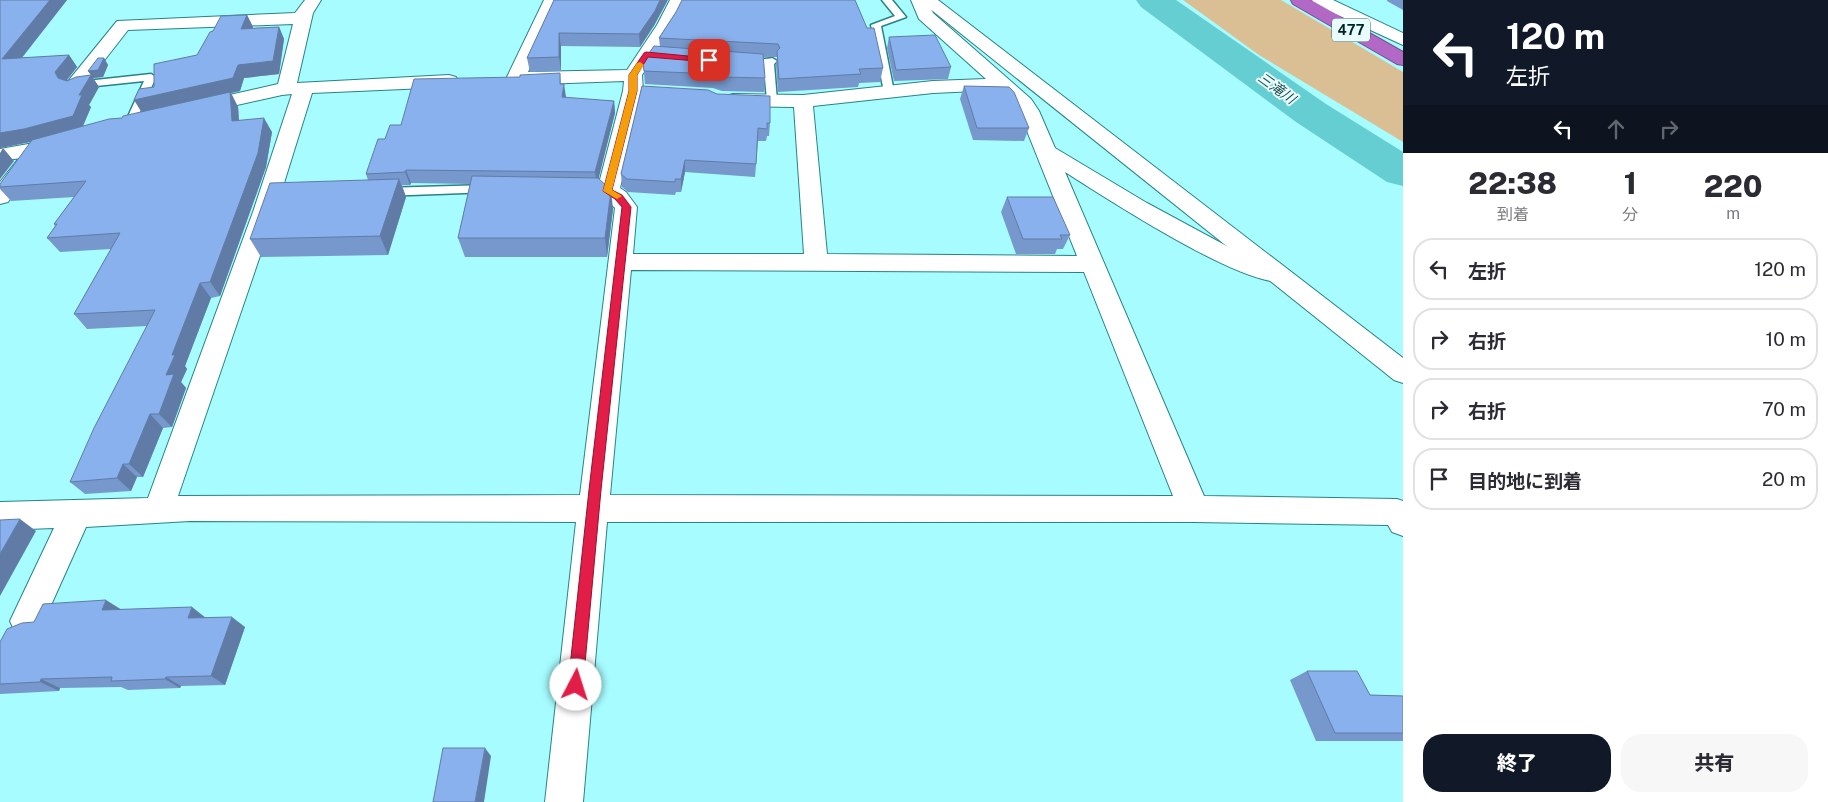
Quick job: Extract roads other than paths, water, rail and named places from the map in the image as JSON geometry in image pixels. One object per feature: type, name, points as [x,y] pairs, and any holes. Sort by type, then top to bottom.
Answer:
[{"type":"highway","name":"477","points":[[1299,0],[1403,60]]},
{"type":"street","points":[[158,511],[264,212],[276,193],[295,88],[303,18],[313,0]]},
{"type":"street","points":[[515,79],[552,0]]},
{"type":"street","points":[[564,802],[593,509],[626,207],[618,197],[601,191],[639,86],[678,0]]},
{"type":"street","points":[[919,0],[925,15],[1024,103],[1029,112],[1194,509]]},
{"type":"street","points":[[927,0],[1403,373]]},
{"type":"street","points":[[1320,0],[1403,40]]},
{"type":"street","points":[[75,85],[123,25],[303,18]]},
{"type":"street","points":[[496,80],[515,79],[639,86]]},
{"type":"street","points":[[176,112],[295,88],[467,81]]},
{"type":"street","points":[[717,99],[803,101],[933,87],[1002,84]]},
{"type":"street","points":[[803,101],[816,262]]},
{"type":"street","points":[[0,155],[36,149],[80,137]]},
{"type":"street","points":[[0,197],[36,149]]},
{"type":"street","points":[[1046,152],[1139,208],[1239,263],[1278,275]]},
{"type":"street","points":[[620,262],[1091,264]]},
{"type":"street","points":[[0,516],[158,511],[190,508],[1194,509],[1397,512],[1403,522]]},
{"type":"street","points":[[28,621],[76,514]]},
{"type":"lane","points":[[887,0],[902,17],[876,25],[890,92]]},
{"type":"lane","points":[[732,61],[771,61],[772,101]]},
{"type":"lane","points":[[75,85],[151,77],[131,123]]},
{"type":"lane","points":[[374,192],[504,190]]},
{"type":"waterway","name":"三滝川","points":[[1153,0],[1311,113],[1403,172]]}]
